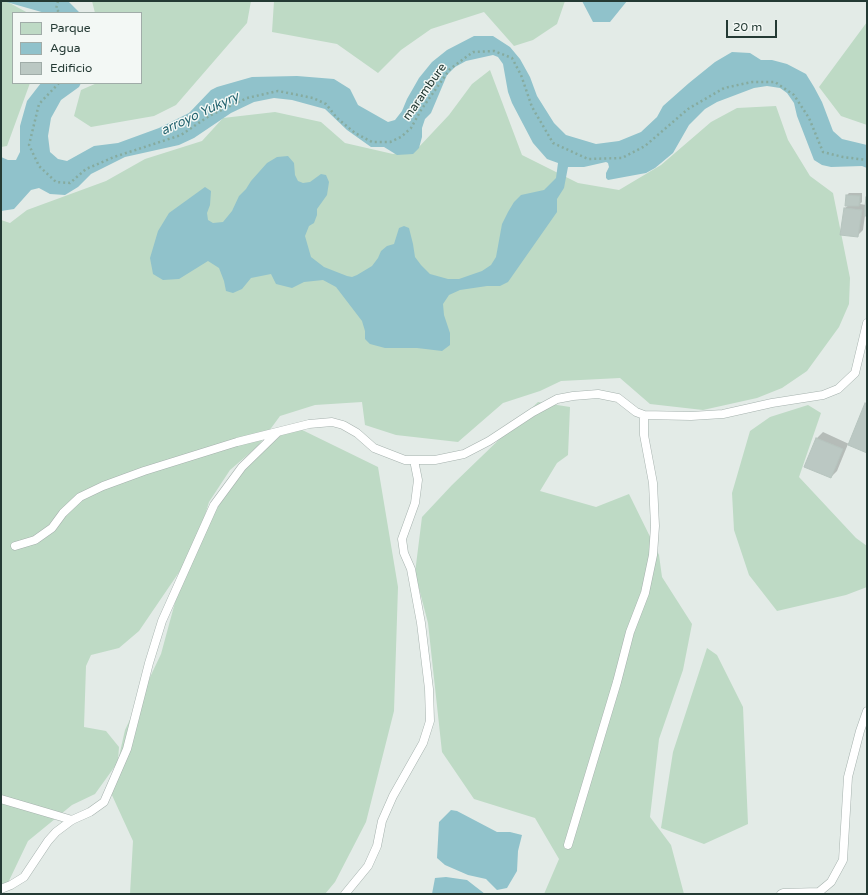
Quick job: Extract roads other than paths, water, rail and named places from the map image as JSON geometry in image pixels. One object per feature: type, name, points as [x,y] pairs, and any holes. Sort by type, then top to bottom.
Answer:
[{"type":"lane","points":[[15,546],[35,540],[41,536],[52,528],[63,513],[80,497],[103,486],[144,471],[237,442],[309,424],[332,422],[343,425],[357,433],[374,448],[405,460],[435,460],[464,454],[489,441],[557,399],[598,394],[618,398],[636,412],[644,415],[691,416],[724,414],[772,403],[823,395],[838,389],[854,373],[867,328]]},
{"type":"lane","points":[[568,845],[609,709],[630,632],[645,593],[653,554],[655,526],[653,483],[644,435],[644,415]]},
{"type":"lane","points":[[1,889],[24,877],[48,841],[56,832],[72,820],[90,812],[104,802],[127,749],[149,663],[162,621],[214,505],[242,467],[278,432]]},
{"type":"lane","points":[[345,894],[368,866],[377,846],[382,821],[393,796],[423,743],[430,721],[421,623],[402,539],[415,503],[418,480],[414,460]]},
{"type":"lane","points":[[781,894],[819,892],[830,882],[842,860],[848,777],[867,711]]},
{"type":"lane","points":[[1,799],[72,820]]},
{"type":"water","points":[[3,1],[68,1],[79,12],[42,12]]},
{"type":"water","points":[[582,1],[627,1],[610,22],[593,22]]},
{"type":"water","name":"arroyo Yukyry","points":[[474,36],[493,36],[510,47],[520,59],[530,77],[537,96],[554,123],[566,135],[596,144],[619,141],[641,132],[657,117],[663,106],[715,62],[732,52],[750,53],[761,60],[772,60],[787,64],[806,74],[822,102],[833,131],[842,139],[867,145],[867,168],[862,166],[831,167],[822,165],[814,160],[797,116],[794,103],[787,93],[780,88],[767,86],[754,88],[717,102],[705,109],[689,125],[673,153],[655,168],[646,173],[608,180],[606,178],[606,173],[609,167],[608,163],[606,162],[584,167],[568,167],[564,188],[557,199],[557,212],[508,282],[500,286],[487,286],[460,290],[449,295],[443,304],[444,315],[450,333],[450,345],[442,351],[417,348],[385,348],[370,344],[365,339],[365,331],[362,321],[336,287],[323,280],[304,282],[292,288],[276,284],[271,274],[251,278],[242,289],[233,293],[226,291],[219,268],[208,261],[179,279],[163,280],[153,274],[150,258],[158,231],[169,213],[205,187],[211,191],[210,205],[207,213],[208,220],[213,223],[223,222],[232,211],[239,196],[267,163],[277,157],[288,156],[294,163],[295,175],[298,181],[303,183],[310,182],[321,174],[326,175],[329,182],[327,195],[317,209],[317,215],[314,223],[309,226],[305,236],[311,257],[324,267],[347,276],[352,277],[357,275],[372,266],[381,251],[387,246],[394,244],[399,228],[404,226],[409,228],[415,257],[430,274],[448,279],[459,279],[482,271],[491,265],[496,257],[502,224],[514,202],[521,195],[544,190],[556,178],[558,163],[547,159],[533,143],[512,103],[508,92],[503,64],[498,57],[493,55],[466,61],[455,67],[447,75],[431,113],[425,119],[419,148],[413,154],[397,155],[384,147],[371,147],[347,130],[325,109],[292,100],[274,98],[254,102],[231,113],[194,138],[179,145],[125,157],[91,174],[78,187],[65,195],[50,194],[39,188],[31,190],[14,209],[1,211],[1,157],[8,160],[16,160],[20,152],[20,126],[27,101],[40,84],[80,84],[79,87],[61,100],[51,118],[48,136],[50,152],[58,159],[67,161],[94,146],[118,143],[159,128],[189,113],[211,90],[252,77],[297,76],[334,79],[350,89],[358,105],[388,122],[395,120],[402,111],[419,78],[432,62],[447,50]]},
{"type":"water","points":[[451,810],[457,811],[497,832],[510,832],[522,835],[518,851],[517,871],[507,888],[497,890],[486,879],[468,875],[445,865],[437,858],[439,822]]},
{"type":"water","points":[[446,877],[467,880],[485,894],[432,894],[435,878]]}]
